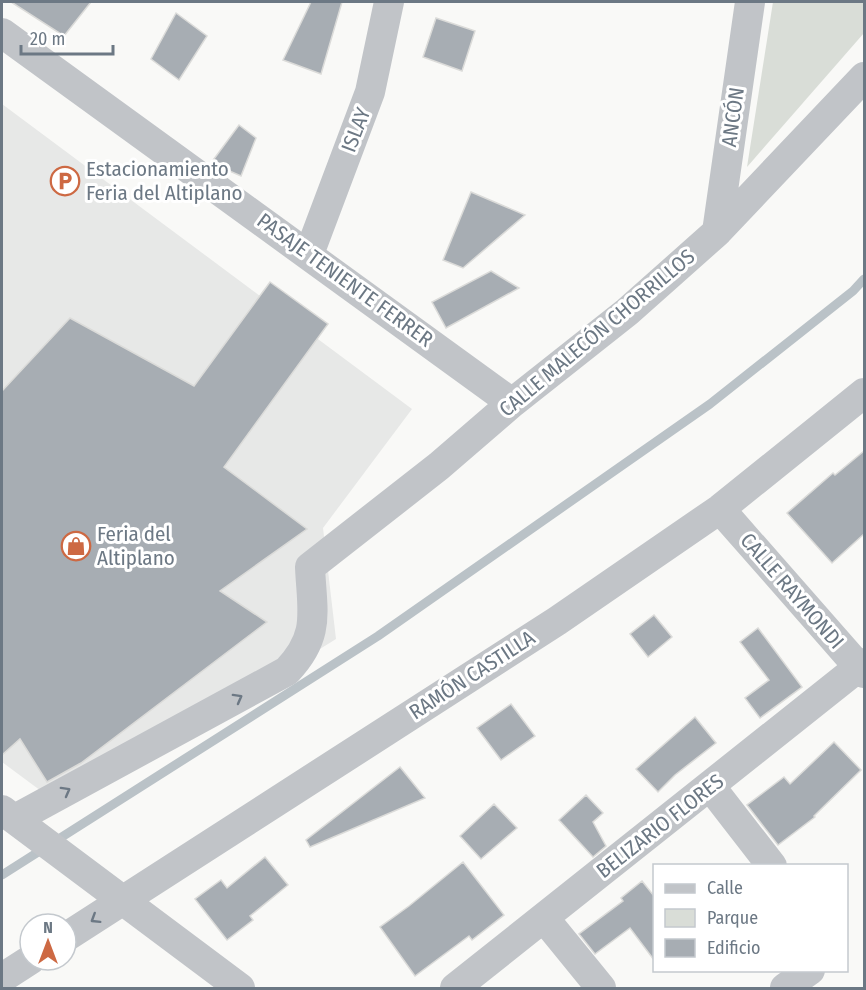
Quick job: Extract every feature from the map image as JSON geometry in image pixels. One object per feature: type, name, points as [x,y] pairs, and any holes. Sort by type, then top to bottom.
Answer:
[{"type":"street","name":"ISLAY","points":[[309,254],[370,92],[389,2]]},
{"type":"street","name":"ANCÓN","points":[[717,232],[750,2]]},
{"type":"street","name":"PASAJE TENIENTE FERRER","points":[[2,33],[512,403]]},
{"type":"street","name":"CALLE MALECÓN CHORRILLOS","points":[[17,821],[288,671],[301,657],[309,639],[313,621],[309,567],[439,466],[512,403],[627,312],[717,232],[864,77]]},
{"type":"street","name":"RAMÓN CASTILLA","points":[[78,929],[557,621],[720,509],[864,393]]},
{"type":"street","name":"CALLE RAYMONDI","points":[[720,509],[863,668]]},
{"type":"street","name":"BELIZARIO FLORES","points":[[455,988],[863,668]]},
{"type":"street","points":[[710,786],[770,864]]},
{"type":"street","points":[[17,821],[240,988]]},
{"type":"street","points":[[544,918],[601,988]]},
{"type":"street","points":[[2,978],[18,968]]},
{"type":"street","points":[[785,988],[807,972]]},
{"type":"shaded area","points":[[2,104],[412,409],[323,528],[336,639],[64,808],[2,762]]},
{"type":"green space","points":[[773,2],[864,2],[864,33],[747,167]]},
{"type":"building","points":[[11,2],[91,2],[64,36]]},
{"type":"building","points":[[311,2],[342,2],[321,74],[283,60]]},
{"type":"building","points":[[176,13],[207,36],[179,80],[151,59]]},
{"type":"building","points":[[436,18],[475,31],[462,71],[423,57]]},
{"type":"building","points":[[239,125],[256,138],[241,176],[211,163]]},
{"type":"building","points":[[471,192],[525,215],[463,268],[443,260]]},
{"type":"building","points":[[491,271],[519,288],[446,328],[432,302]]},
{"type":"building","points":[[270,282],[328,324],[224,467],[307,529],[220,591],[267,622],[81,763],[47,782],[20,739],[2,755],[2,391],[70,318],[194,386]]},
{"type":"building","points":[[864,451],[864,534],[832,563],[787,513],[833,473],[835,475]]},
{"type":"building","points":[[654,615],[672,637],[648,657],[630,634]]},
{"type":"building","points":[[758,628],[802,687],[760,718],[745,698],[769,680],[740,642]]},
{"type":"building","points":[[511,704],[535,736],[501,760],[477,728]]},
{"type":"building","points":[[695,717],[716,743],[675,775],[658,792],[636,769]]},
{"type":"building","points":[[834,742],[861,770],[815,817],[778,845],[747,805],[784,777],[790,784]]},
{"type":"building","points":[[400,767],[425,798],[310,847],[306,840]]},
{"type":"building","points":[[586,795],[603,813],[593,822],[606,846],[593,857],[559,820]]},
{"type":"building","points":[[494,804],[517,828],[481,859],[460,836]]},
{"type":"building","points":[[265,857],[288,885],[250,916],[253,920],[227,940],[195,899],[221,880],[227,888]]},
{"type":"building","points":[[463,862],[504,915],[472,940],[469,936],[415,976],[380,927]]},
{"type":"building","points":[[642,881],[653,895],[653,959],[630,928],[595,954],[579,934],[623,901],[621,898]]},
{"type":"waterway","points":[[2,875],[378,636],[710,404],[853,291],[864,279]]},
{"type":"place","name":"Estacionamiento Feria del Altiplano","points":[[65,181]]},
{"type":"place","name":"Feria del Altiplano","points":[[76,546]]}]
